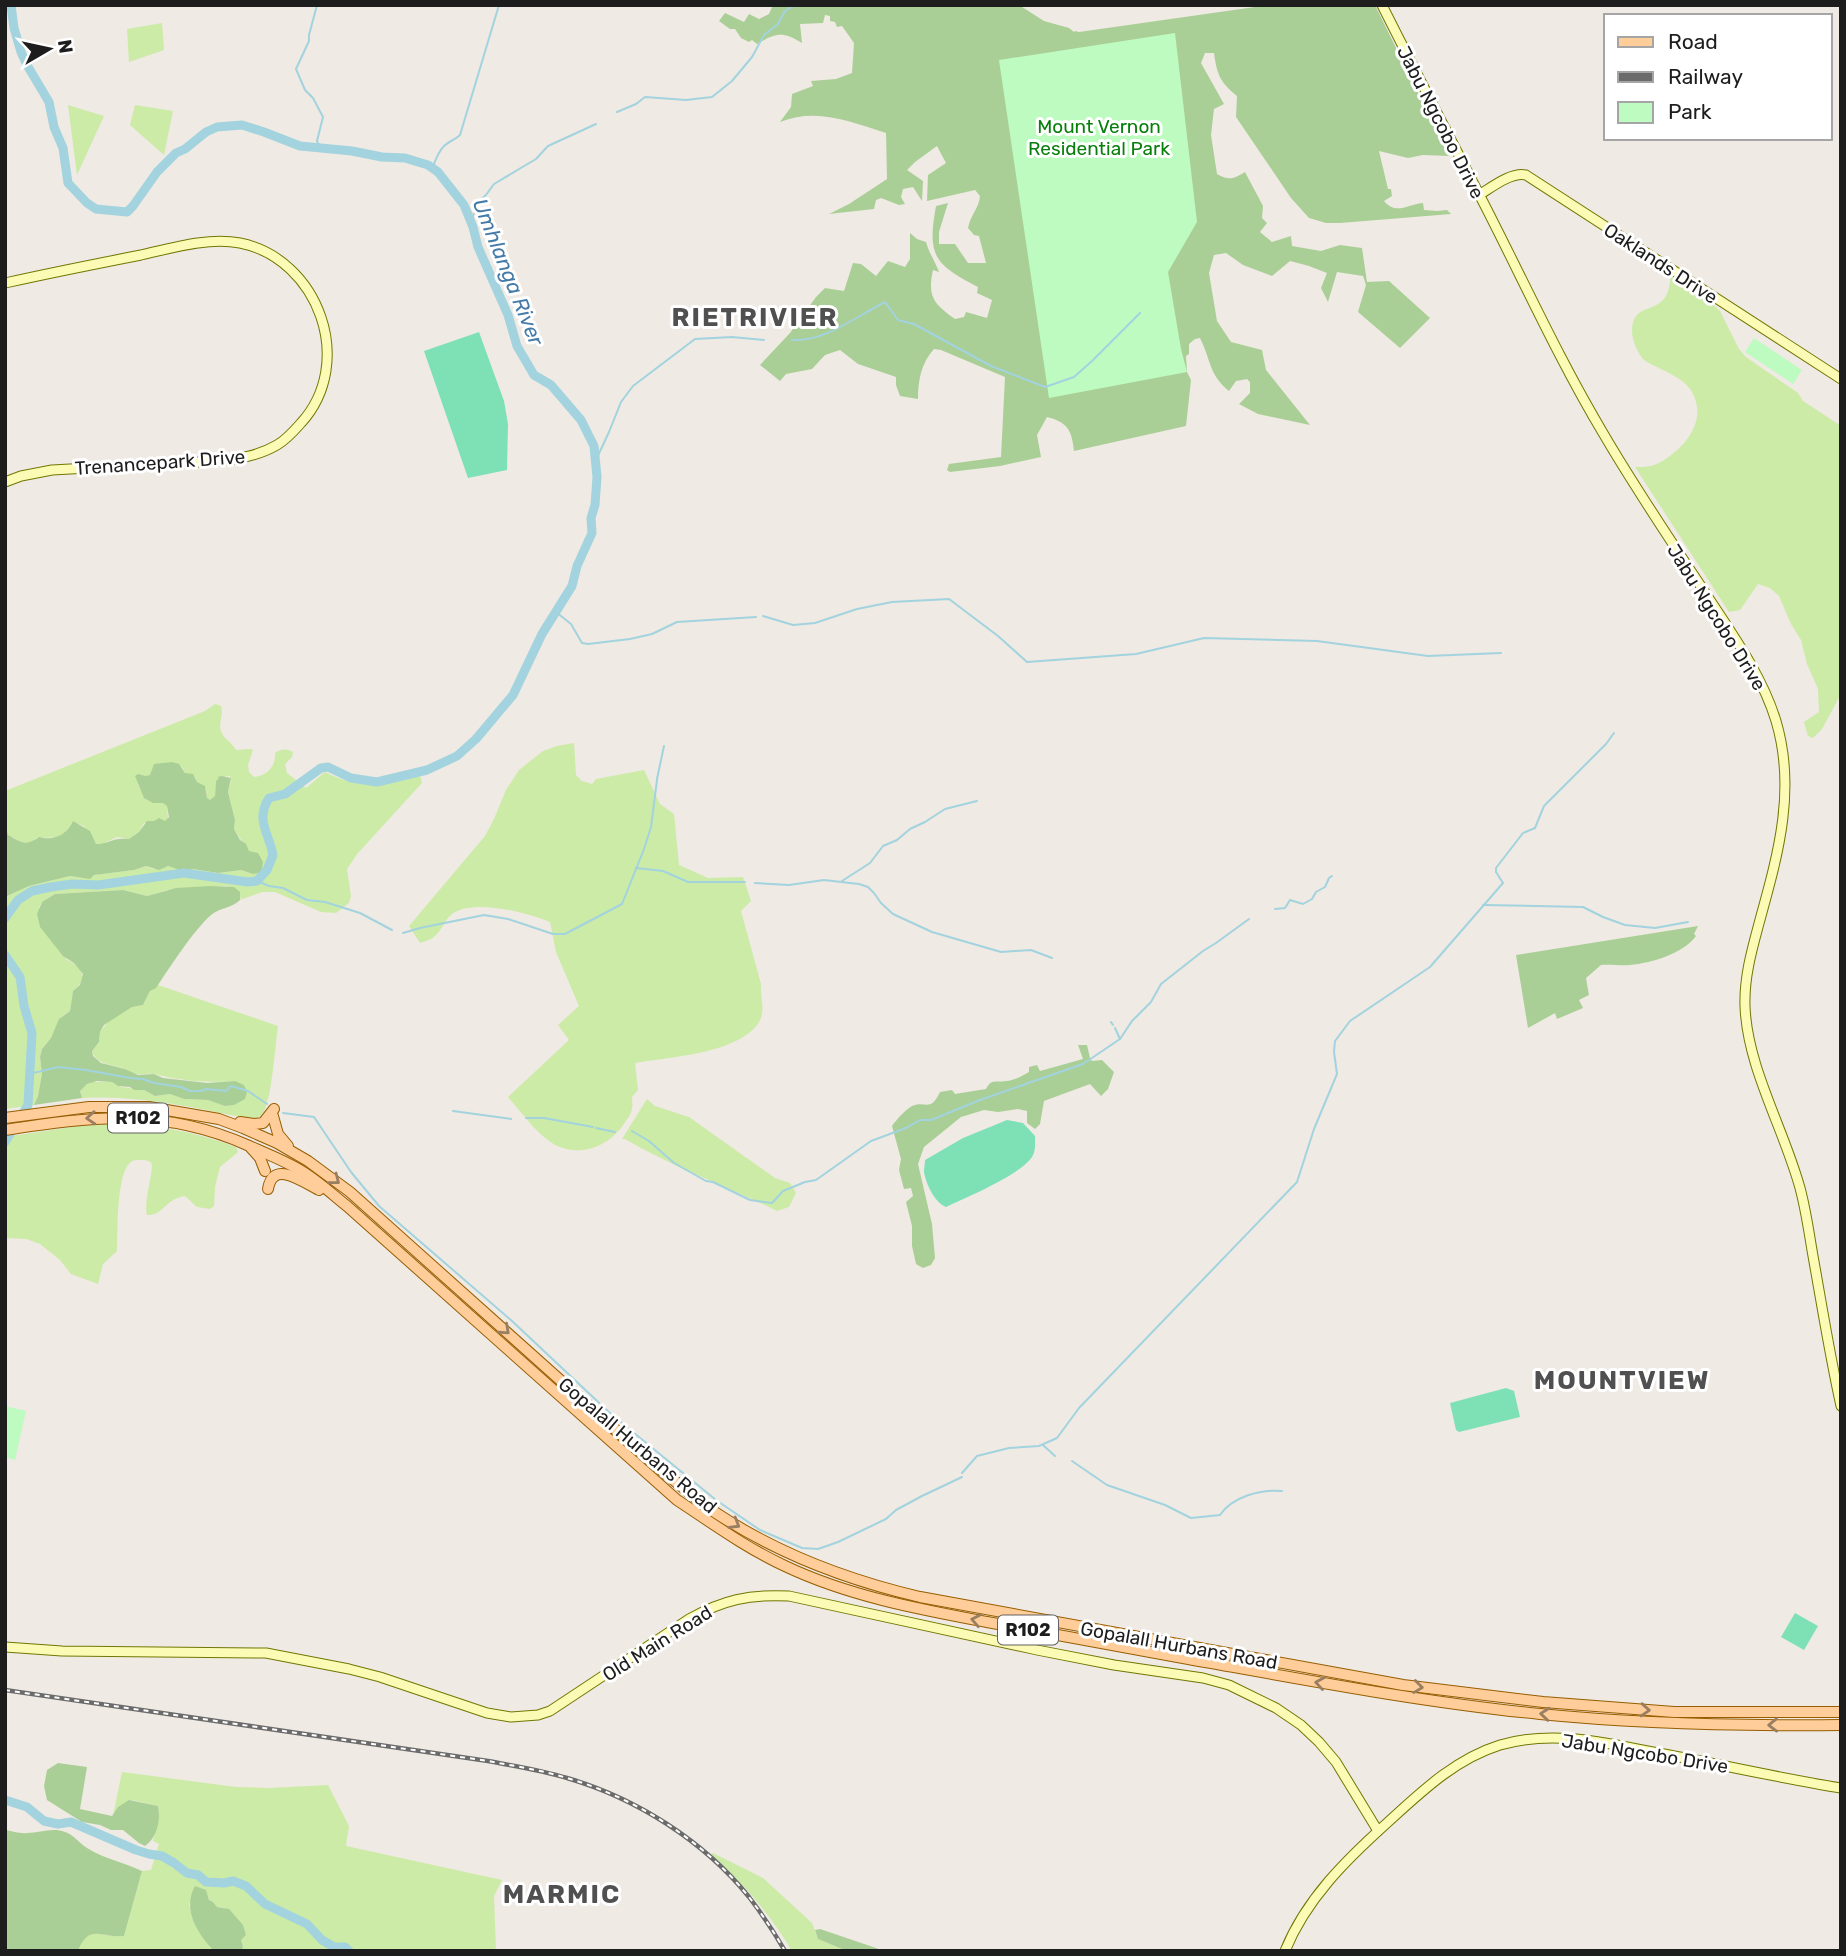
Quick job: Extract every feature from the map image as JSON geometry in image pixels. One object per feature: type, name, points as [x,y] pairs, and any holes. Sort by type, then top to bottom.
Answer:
[{"type":"main road","name":"Gopalall Hurbans Road","points":[[5,1118],[103,1106],[149,1107],[219,1119],[257,1133],[300,1156],[350,1192],[686,1490],[736,1525],[844,1577],[943,1602],[1403,1685],[1543,1702],[1674,1712],[1841,1712]]},
{"type":"main road","points":[[219,1119],[260,1124],[274,1113],[281,1138],[300,1156]]},
{"type":"main road","name":"Gopalall Hurbans Road","points":[[5,1130],[95,1118],[160,1119],[208,1129],[276,1157],[302,1171],[348,1206],[677,1500],[729,1535],[785,1566],[840,1588],[879,1600],[981,1621],[1412,1698],[1540,1714],[1617,1720],[1739,1726],[1841,1725]]},
{"type":"main road","points":[[247,1145],[260,1158],[265,1171]]},
{"type":"main road","points":[[268,1189],[271,1179],[284,1173],[348,1206]]},
{"type":"street","name":"Jabu Ngcobo Drive","points":[[1382,5],[1572,380],[1632,482],[1741,649],[1769,703],[1776,723],[1785,768],[1786,805],[1777,860],[1746,978],[1747,1028],[1751,1050],[1791,1158],[1802,1197],[1841,1406]]},
{"type":"street","name":"Oaklands Drive","points":[[1479,195],[1513,176],[1526,175],[1841,379]]},
{"type":"street","name":"Trenancepark Drive","points":[[5,283],[188,245],[222,242],[243,244],[273,256],[301,280],[320,311],[328,351],[321,387],[306,418],[279,444],[258,454],[236,460],[52,470],[5,482]]},
{"type":"street","name":"Old Main Road","points":[[5,1647],[266,1653],[380,1677],[487,1713],[511,1717],[531,1716],[550,1711],[706,1609],[744,1597],[789,1596],[1050,1653],[1203,1678],[1229,1685],[1276,1708],[1319,1742],[1336,1762],[1378,1831]]},
{"type":"street","points":[[46,1650],[55,1643]]},
{"type":"street","name":"Jabu Ngcobo Drive","points":[[1285,1951],[1296,1926],[1321,1888],[1378,1831],[1447,1771],[1473,1756],[1499,1746],[1527,1739],[1597,1741],[1841,1788]]},
{"type":"green space","points":[[769,5],[1019,5],[1044,21],[1079,32],[1269,5],[1375,5],[1449,156],[1423,155],[1408,158],[1379,151],[1392,196],[1384,201],[1393,208],[1423,203],[1424,210],[1447,210],[1451,214],[1340,223],[1326,223],[1309,218],[1291,198],[1236,117],[1237,96],[1220,78],[1214,53],[1205,53],[1201,63],[1224,104],[1214,109],[1211,135],[1217,174],[1231,178],[1245,172],[1263,206],[1262,218],[1267,223],[1260,232],[1272,242],[1291,236],[1292,246],[1321,251],[1340,245],[1362,248],[1367,282],[1389,281],[1430,318],[1400,348],[1358,312],[1366,285],[1363,276],[1337,272],[1328,302],[1321,288],[1327,273],[1290,261],[1272,276],[1243,265],[1226,253],[1214,255],[1209,273],[1217,321],[1231,342],[1262,350],[1266,370],[1310,425],[1258,414],[1239,404],[1250,393],[1250,382],[1247,379],[1236,381],[1229,391],[1222,385],[1214,373],[1200,338],[1189,344],[1189,354],[1186,356],[1187,372],[1191,380],[1186,426],[1074,451],[1072,438],[1064,424],[1047,417],[1037,435],[1041,457],[1000,466],[950,472],[947,470],[949,464],[1001,457],[1005,377],[934,349],[921,372],[918,399],[900,396],[896,377],[858,364],[840,350],[825,355],[812,369],[786,374],[780,381],[760,365],[790,333],[825,288],[844,291],[853,263],[861,264],[876,276],[888,261],[905,267],[910,259],[910,233],[926,242],[939,272],[933,270],[932,293],[937,304],[948,314],[955,319],[964,317],[966,312],[987,318],[992,300],[977,293],[978,287],[952,272],[937,257],[933,237],[936,206],[948,203],[939,232],[939,244],[955,244],[968,263],[986,263],[979,236],[974,235],[968,228],[980,196],[975,190],[927,201],[928,175],[946,163],[937,146],[907,170],[923,181],[922,201],[913,187],[903,189],[901,197],[905,204],[899,205],[881,198],[876,200],[874,209],[829,214],[887,179],[886,133],[821,116],[780,122],[791,107],[792,94],[813,86],[811,81],[836,79],[852,73],[854,43],[842,26],[837,27],[835,22],[830,21],[830,16],[825,15],[823,23],[800,24],[802,43],[784,35],[757,44],[752,40],[749,42],[741,38],[735,29],[730,29],[719,21],[725,13],[744,22],[749,14],[759,19],[769,14],[772,7]]},
{"type":"green space","points":[[162,23],[164,50],[129,62],[127,29]]},
{"type":"green space","name":"Mount Vernon Residential Park","points":[[1175,33],[1197,222],[1168,272],[1187,372],[1049,398],[999,60]]},
{"type":"green space","points":[[68,105],[104,116],[77,175]]},
{"type":"green space","points":[[135,105],[173,111],[164,155],[130,125]]},
{"type":"green space","points":[[1671,275],[1720,311],[1739,349],[1746,357],[1798,393],[1803,401],[1841,426],[1841,694],[1822,729],[1813,738],[1808,736],[1804,722],[1819,712],[1818,689],[1807,664],[1801,640],[1779,596],[1770,588],[1758,584],[1740,610],[1729,612],[1635,467],[1656,464],[1674,453],[1691,434],[1697,417],[1692,392],[1678,378],[1644,360],[1632,335],[1635,317],[1665,298]]},
{"type":"green space","points":[[479,332],[504,401],[508,424],[507,470],[468,478],[424,351]]},
{"type":"green space","points":[[1754,338],[1802,370],[1793,384],[1745,352]]},
{"type":"green space","points":[[215,704],[221,706],[220,728],[224,737],[236,750],[253,750],[248,765],[249,772],[254,777],[266,773],[274,763],[275,753],[286,750],[293,752],[285,764],[287,773],[306,788],[325,772],[361,784],[383,784],[420,775],[422,783],[358,853],[347,869],[351,896],[349,903],[336,913],[321,912],[275,892],[262,892],[240,900],[227,886],[167,890],[147,896],[123,890],[55,894],[42,902],[39,907],[67,960],[77,966],[82,978],[73,991],[70,1011],[62,1016],[42,1049],[42,1074],[34,1105],[5,1109],[5,897],[29,886],[70,876],[84,878],[146,866],[153,869],[171,866],[183,871],[193,869],[218,873],[241,870],[253,874],[257,853],[248,851],[234,829],[235,820],[228,792],[230,776],[218,777],[220,778],[216,781],[215,797],[210,800],[207,799],[206,789],[194,776],[185,773],[182,767],[153,770],[138,784],[149,800],[163,802],[167,806],[168,819],[144,823],[139,832],[129,839],[117,837],[100,845],[94,843],[84,826],[76,823],[61,837],[36,838],[31,843],[18,842],[9,837],[6,832],[5,791],[205,711]]},
{"type":"green space","points":[[574,743],[576,775],[582,781],[592,784],[596,779],[644,770],[660,804],[674,814],[679,865],[708,878],[743,877],[751,901],[741,911],[761,984],[762,1009],[759,1022],[749,1033],[736,1041],[702,1052],[635,1063],[638,1090],[632,1097],[629,1117],[610,1139],[581,1150],[559,1147],[549,1141],[508,1097],[569,1040],[558,1025],[579,1006],[556,952],[550,922],[515,911],[474,907],[452,914],[435,936],[420,943],[409,926],[485,836],[506,790],[519,770],[543,751]]},
{"type":"green space","points":[[154,764],[179,764],[185,773],[193,774],[197,782],[205,786],[207,798],[210,800],[215,796],[217,777],[231,778],[228,792],[235,820],[234,829],[249,851],[258,853],[263,862],[259,873],[241,870],[218,873],[193,869],[183,871],[168,866],[159,870],[146,866],[94,875],[90,879],[70,876],[29,886],[5,897],[5,825],[8,835],[23,842],[39,837],[59,836],[73,821],[90,831],[96,844],[129,839],[139,832],[147,821],[159,818],[165,821],[169,817],[167,806],[144,798],[135,776],[150,775]]},
{"type":"green space","points":[[234,887],[240,892],[240,900],[214,913],[204,922],[156,988],[150,991],[143,1005],[132,1007],[104,1025],[99,1042],[92,1051],[93,1056],[101,1063],[138,1075],[154,1074],[163,1078],[207,1083],[235,1081],[244,1085],[247,1092],[245,1099],[225,1106],[208,1100],[184,1099],[170,1094],[155,1096],[144,1090],[97,1081],[87,1084],[80,1091],[82,1098],[34,1105],[42,1074],[42,1049],[51,1038],[59,1019],[70,1011],[73,991],[80,985],[83,974],[74,963],[63,956],[40,927],[37,914],[42,902],[55,894],[123,890],[147,896],[176,888]]},
{"type":"green space","points":[[1698,926],[1694,934],[1696,936],[1683,948],[1657,960],[1638,964],[1601,965],[1586,978],[1589,995],[1579,1000],[1583,1008],[1557,1019],[1555,1013],[1528,1028],[1516,955]]},
{"type":"green space","points":[[158,985],[278,1026],[267,1104],[260,1116],[251,1119],[147,1100],[82,1098],[81,1088],[91,1082],[112,1082],[121,1087],[144,1090],[155,1096],[170,1094],[228,1106],[235,1081],[194,1081],[154,1074],[136,1074],[104,1063],[94,1056],[92,1051],[99,1042],[100,1032],[109,1021],[132,1007],[143,1005],[150,991]]},
{"type":"green space","points":[[1078,1045],[1087,1045],[1092,1061],[1102,1060],[1114,1072],[1108,1089],[1101,1096],[1090,1084],[1044,1101],[1040,1124],[1035,1129],[1027,1123],[1027,1111],[984,1110],[961,1117],[924,1147],[918,1164],[932,1224],[935,1258],[931,1265],[923,1268],[916,1264],[912,1226],[906,1202],[913,1196],[911,1188],[904,1189],[899,1170],[901,1159],[892,1126],[894,1123],[912,1106],[933,1102],[940,1092],[952,1090],[955,1094],[986,1089],[992,1082],[1020,1077],[1029,1072],[1029,1067],[1037,1065],[1040,1071],[1083,1059]]},
{"type":"green space","points":[[647,1099],[655,1106],[689,1117],[775,1178],[790,1183],[796,1193],[789,1207],[777,1211],[622,1139]]},
{"type":"green space","points":[[1007,1120],[1023,1123],[1035,1136],[1032,1157],[1016,1171],[992,1185],[946,1207],[942,1205],[927,1182],[925,1160],[963,1138]]},
{"type":"green space","points":[[107,1124],[140,1125],[189,1133],[236,1147],[238,1152],[220,1167],[214,1206],[210,1209],[197,1207],[185,1196],[173,1200],[153,1215],[147,1215],[146,1209],[151,1163],[144,1160],[131,1162],[126,1168],[120,1190],[117,1251],[103,1264],[98,1284],[71,1274],[60,1260],[40,1244],[26,1239],[5,1238],[5,1137]]},
{"type":"green space","points":[[1506,1388],[1514,1391],[1520,1417],[1459,1432],[1456,1430],[1450,1403]]},
{"type":"green space","points":[[5,1406],[26,1411],[15,1460],[5,1457]]},
{"type":"green space","points":[[1795,1613],[1818,1626],[1804,1650],[1781,1637]]},
{"type":"green space","points":[[58,1763],[87,1767],[80,1809],[112,1816],[118,1807],[129,1800],[158,1806],[157,1828],[149,1843],[145,1846],[139,1843],[123,1830],[111,1830],[82,1822],[47,1800],[44,1786],[47,1770]]},
{"type":"green space","points":[[122,1772],[236,1787],[328,1785],[349,1826],[346,1846],[502,1880],[494,1896],[496,1951],[241,1951],[243,1947],[225,1908],[217,1907],[209,1900],[208,1895],[189,1903],[198,1928],[214,1951],[78,1951],[82,1942],[92,1934],[124,1936],[142,1871],[151,1870],[159,1844],[153,1841],[159,1814],[158,1806],[132,1800],[113,1816]]},
{"type":"green space","points":[[5,1830],[24,1833],[51,1830],[65,1832],[94,1852],[142,1871],[124,1936],[92,1934],[82,1942],[78,1951],[5,1951]]},
{"type":"green space","points":[[711,1854],[763,1878],[812,1923],[818,1939],[847,1951],[792,1951],[765,1912]]},
{"type":"green space","points":[[195,1886],[206,1890],[209,1900],[217,1907],[229,1909],[243,1925],[246,1935],[241,1940],[241,1951],[214,1951],[197,1929],[190,1903]]},
{"type":"green space","points":[[820,1929],[883,1951],[847,1951],[818,1939],[815,1930]]},
{"type":"waterway","name":"Umhlanga River","points":[[5,918],[18,900],[32,891],[51,887],[72,884],[98,885],[184,873],[257,881],[267,870],[273,855],[263,820],[269,798],[285,794],[321,768],[328,767],[351,778],[377,782],[427,770],[457,756],[476,739],[513,695],[542,634],[572,586],[577,566],[592,533],[591,518],[597,477],[594,446],[581,420],[551,385],[534,375],[517,346],[508,315],[478,247],[464,205],[438,172],[428,165],[405,158],[300,146],[242,125],[217,127],[176,153],[157,172],[127,212],[96,209],[68,183],[63,148],[54,127],[49,102],[21,52],[11,5]]},
{"type":"waterway","points":[[317,5],[309,41],[296,69],[305,90],[313,98],[323,117],[317,141],[320,148]]},
{"type":"waterway","points":[[432,169],[442,148],[460,135],[499,5]]},
{"type":"waterway","points":[[617,112],[645,97],[686,100],[712,97],[732,81],[752,57],[764,35],[778,24],[785,11],[795,5]]},
{"type":"waterway","points":[[471,221],[478,202],[494,184],[536,159],[548,146],[596,124]]},
{"type":"waterway","points":[[792,340],[804,340],[829,333],[885,302],[898,320],[914,324],[991,366],[1045,387],[1074,377],[1140,313]]},
{"type":"waterway","points":[[596,460],[621,402],[633,386],[695,339],[732,337],[764,340]]},
{"type":"waterway","points":[[763,616],[793,625],[815,623],[857,609],[892,602],[949,599],[1027,662],[1136,654],[1204,638],[1317,641],[1428,656],[1501,653]]},
{"type":"waterway","points":[[556,612],[571,624],[582,643],[588,644],[652,634],[677,622],[756,617]]},
{"type":"waterway","points":[[962,1473],[977,1456],[1009,1448],[1039,1446],[1057,1438],[1079,1408],[1297,1182],[1314,1129],[1337,1074],[1335,1041],[1350,1021],[1430,967],[1503,883],[1496,868],[1523,833],[1535,828],[1544,806],[1614,733]]},
{"type":"waterway","points":[[657,779],[664,746]]},
{"type":"waterway","points":[[403,933],[484,915],[508,919],[553,934],[565,934],[622,904],[651,827],[657,780]]},
{"type":"waterway","points":[[842,881],[870,863],[883,846],[897,840],[910,829],[945,809],[977,801]]},
{"type":"waterway","points":[[636,868],[663,871],[688,882],[745,882]]},
{"type":"waterway","points":[[1275,909],[1285,908],[1290,900],[1303,904],[1312,899],[1332,876]]},
{"type":"waterway","points":[[755,883],[789,885],[824,880],[859,884],[868,887],[893,914],[932,932],[1001,952],[1031,950],[1052,958]]},
{"type":"waterway","points":[[257,881],[283,888],[307,900],[325,902],[360,913],[392,930]]},
{"type":"waterway","points":[[1483,905],[1583,907],[1625,925],[1655,928],[1688,922]]},
{"type":"waterway","points":[[632,1131],[649,1141],[674,1163],[706,1181],[750,1200],[772,1203],[783,1191],[816,1180],[871,1141],[920,1120],[931,1120],[1083,1064],[1120,1039],[1132,1021],[1151,1002],[1161,984],[1249,919]]},
{"type":"waterway","name":"Umhlanga River","points":[[5,955],[20,977],[24,1006],[32,1033],[28,1105],[5,1142]]},
{"type":"waterway","points":[[1115,1028],[1120,1039]]},
{"type":"waterway","points":[[29,1074],[58,1067],[143,1079],[190,1091],[226,1091],[231,1086],[248,1091],[267,1104]]},
{"type":"waterway","points":[[453,1111],[511,1119]]},
{"type":"waterway","points":[[283,1113],[314,1117],[351,1172],[379,1206],[512,1321],[612,1415],[716,1500],[760,1530],[802,1548],[818,1549],[886,1519],[896,1510],[962,1477]]},
{"type":"waterway","points":[[526,1118],[544,1118],[593,1127]]},
{"type":"waterway","points":[[596,1128],[615,1132]]},
{"type":"waterway","points":[[1043,1445],[1055,1456]]},
{"type":"waterway","points":[[1072,1461],[1107,1485],[1165,1505],[1191,1518],[1220,1515],[1239,1499],[1265,1491],[1282,1491]]},
{"type":"waterway","name":"Umhlanga River","points":[[5,1800],[27,1807],[44,1821],[58,1824],[71,1822],[136,1850],[162,1856],[206,1882],[233,1881],[246,1886],[265,1904],[307,1924],[322,1940],[334,1947],[345,1947],[349,1951]]},
{"type":"railway","points":[[5,1690],[488,1761],[567,1778],[618,1797],[690,1840],[749,1897],[785,1951]]},
{"type":"district","name":"RIETRIVIER","points":[[755,317]]},
{"type":"district","name":"MOUNTVIEW","points":[[1622,1380]]},
{"type":"district","name":"MARMIC","points":[[562,1894]]}]
